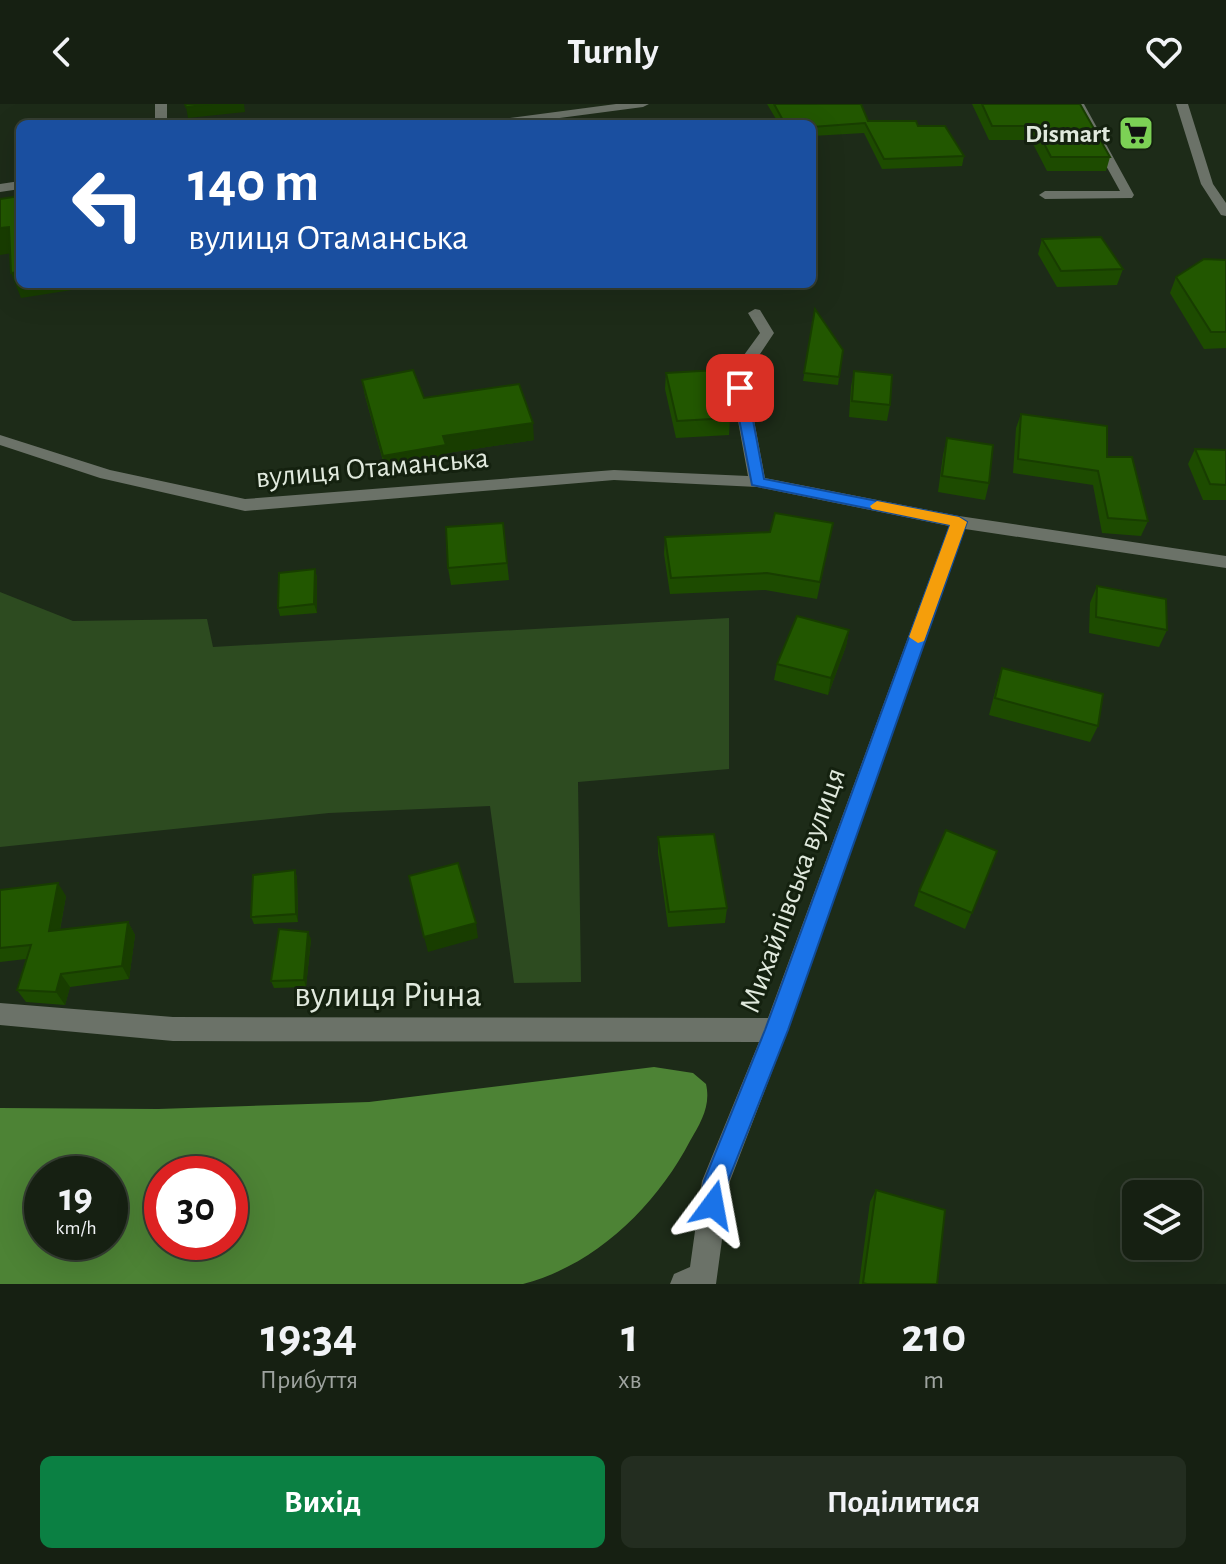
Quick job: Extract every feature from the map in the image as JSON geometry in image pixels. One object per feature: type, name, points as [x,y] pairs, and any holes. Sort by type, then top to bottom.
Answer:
[{"type":"street","points":[[518,120],[643,104]]},
{"type":"street","points":[[1045,195],[1128,195],[1078,104]]},
{"type":"street","points":[[1182,104],[1207,184],[1226,212]]},
{"type":"street","points":[[755,313],[767,333],[744,366],[740,388],[757,482]]},
{"type":"street","name":"вулиця Отаманська","points":[[0,440],[106,474],[245,505],[614,475],[757,482],[959,522],[1226,562]]},
{"type":"street","name":"Михайлівська вулиця","points":[[696,1282],[716,1181],[776,1030],[959,522]]},
{"type":"street","name":"вулиця Річна","points":[[0,1014],[173,1029],[776,1030]]},
{"type":"shaded area","points":[[0,592],[73,621],[207,619],[213,647],[729,618],[729,769],[578,782],[581,982],[514,983],[490,806],[329,813],[0,847]]},
{"type":"shaded area","points":[[654,1067],[693,1073],[706,1084],[707,1092],[704,1114],[694,1134],[660,1188],[641,1210],[599,1248],[550,1275],[523,1284],[0,1284],[0,1108],[158,1109],[369,1102]]},
{"type":"building","points":[[185,104],[212,104],[186,107]]},
{"type":"building","points":[[774,104],[861,104],[868,121],[916,121],[918,126],[945,126],[964,156],[884,159],[865,123],[816,127],[816,120],[783,120]]},
{"type":"building","points":[[982,104],[1080,104],[1110,157],[1051,157],[1035,126],[992,126]]},
{"type":"building","points":[[16,197],[16,272],[11,273],[9,227],[0,228],[0,199]]},
{"type":"building","points":[[1101,237],[1123,269],[1061,271],[1042,239]]},
{"type":"building","points":[[1204,259],[1226,260],[1226,332],[1211,332],[1176,277]]},
{"type":"building","points":[[815,309],[843,350],[839,377],[804,373]]},
{"type":"building","points":[[413,370],[424,398],[519,384],[533,423],[443,436],[446,445],[383,456],[362,380]]},
{"type":"building","points":[[717,370],[730,418],[677,421],[666,373]]},
{"type":"building","points":[[854,371],[892,375],[890,405],[852,401]]},
{"type":"building","points":[[1021,414],[1107,426],[1107,457],[1132,457],[1148,521],[1108,518],[1098,471],[1018,459]]},
{"type":"building","points":[[947,438],[993,445],[989,483],[942,476]]},
{"type":"building","points":[[1195,449],[1226,450],[1226,485],[1210,484]]},
{"type":"building","points":[[775,513],[833,523],[820,582],[767,573],[671,578],[665,537],[770,532]]},
{"type":"building","points":[[503,523],[507,563],[448,568],[446,527]]},
{"type":"building","points":[[315,569],[314,604],[278,608],[279,573]]},
{"type":"building","points":[[1097,586],[1166,599],[1167,630],[1096,617]]},
{"type":"building","points":[[797,616],[849,630],[831,678],[777,664]]},
{"type":"building","points":[[1002,668],[1103,694],[1098,726],[995,698]]},
{"type":"building","points":[[946,830],[997,851],[972,913],[919,891]]},
{"type":"building","points":[[714,834],[727,908],[669,912],[658,837]]},
{"type":"building","points":[[458,863],[476,923],[424,937],[409,876]]},
{"type":"building","points":[[295,870],[296,914],[251,917],[253,875]]},
{"type":"building","points":[[58,883],[49,931],[128,922],[122,966],[61,974],[56,992],[17,990],[31,945],[0,948],[0,890]]},
{"type":"building","points":[[279,929],[308,932],[304,980],[271,981]]},
{"type":"building","points":[[876,1190],[945,1210],[937,1284],[863,1283]]},
{"type":"slow traffic","points":[[877,506],[959,522],[918,637]]},
{"type":"place","name":"Dismart","points":[[1136,133]]},
{"type":"route","points":[[713,1205],[716,1181],[776,1030],[959,522],[757,482],[740,388]]}]
